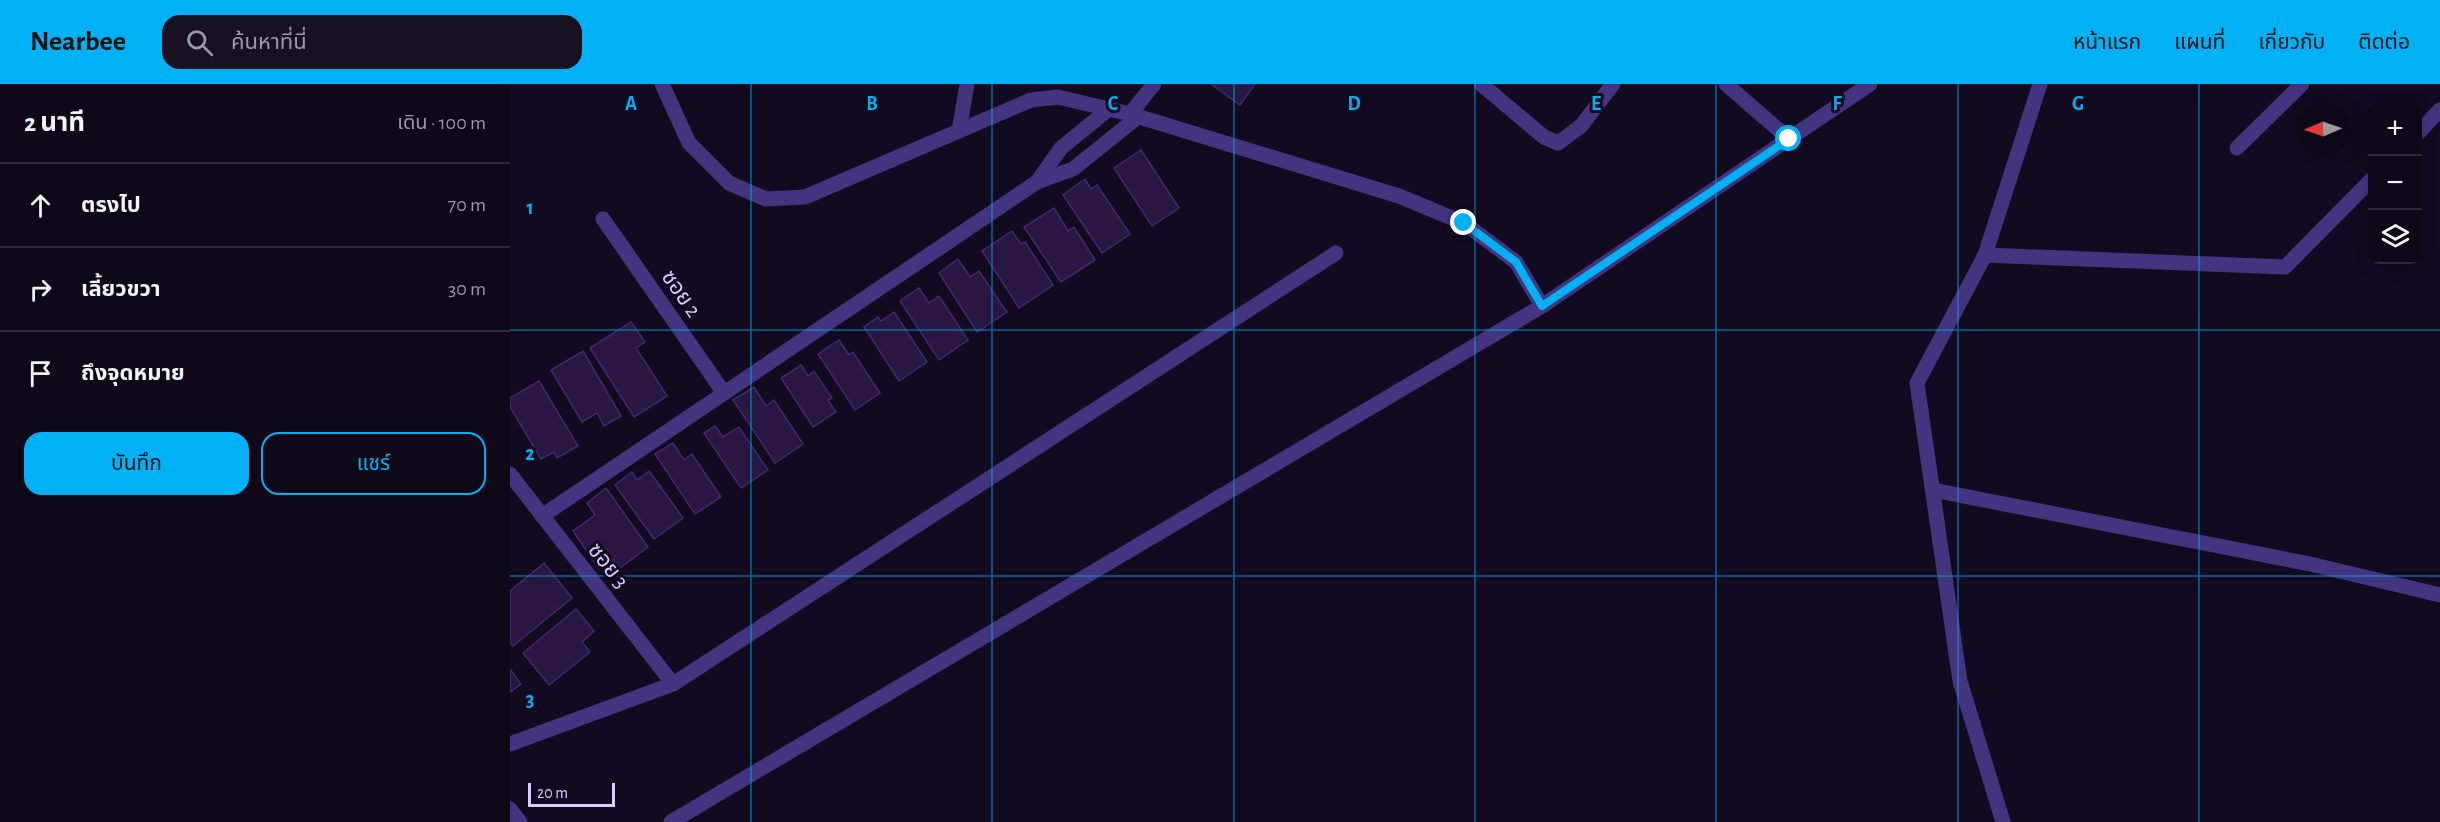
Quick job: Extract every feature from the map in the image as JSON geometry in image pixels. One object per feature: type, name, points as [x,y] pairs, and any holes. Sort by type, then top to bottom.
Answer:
[{"type":"street","points":[[662,84],[689,143],[729,183],[766,198],[805,197],[1031,100],[1058,97],[1135,115],[1399,196],[1464,223],[1516,262],[1542,306]]},
{"type":"street","points":[[959,131],[968,84]]},
{"type":"street","points":[[542,516],[1037,182],[1073,169],[1135,115],[1154,84]]},
{"type":"street","points":[[1481,84],[1544,137],[1558,143],[1581,126],[1613,84]]},
{"type":"street","points":[[1726,84],[1789,139]]},
{"type":"street","points":[[671,822],[1542,306],[1870,84]]},
{"type":"street","points":[[2003,822],[1960,681],[1917,383],[1985,255],[2040,84]]},
{"type":"street","points":[[2238,148],[2302,84]]},
{"type":"street","points":[[1037,182],[1061,148],[1109,109]]},
{"type":"street","points":[[2422,129],[2440,111]]},
{"type":"street","points":[[1985,255],[2285,267],[2368,184]]},
{"type":"street","name":"ซอย 2","points":[[603,219],[724,393]]},
{"type":"street","points":[[510,744],[673,684],[1336,252]]},
{"type":"street","name":"ซอย 3","points":[[510,474],[673,684]]},
{"type":"street","points":[[1933,490],[2310,564],[2440,595]]},
{"type":"street","points":[[510,809],[520,822]]},
{"type":"building","points":[[1211,84],[1255,84],[1240,105]]},
{"type":"building","points":[[1141,150],[1179,208],[1152,226],[1114,168]]},
{"type":"building","points":[[1085,179],[1091,189],[1097,185],[1130,234],[1102,253],[1063,195]]},
{"type":"building","points":[[1054,208],[1068,231],[1074,227],[1095,260],[1061,282],[1024,227]]},
{"type":"building","points":[[1012,231],[1021,244],[1025,242],[1053,285],[1019,308],[982,251]]},
{"type":"building","points":[[958,259],[970,277],[979,271],[1007,312],[977,332],[939,273]]},
{"type":"building","points":[[919,288],[929,303],[939,296],[968,340],[939,360],[900,301]]},
{"type":"building","points":[[894,312],[927,362],[899,381],[864,327],[878,317],[881,321]]},
{"type":"building","points":[[631,322],[645,342],[636,348],[667,396],[634,417],[590,348]]},
{"type":"building","points":[[839,340],[849,355],[853,352],[880,393],[855,410],[818,354]]},
{"type":"building","points":[[583,351],[621,416],[604,426],[597,413],[582,422],[551,370]]},
{"type":"building","points":[[801,365],[808,376],[814,371],[832,398],[828,400],[836,412],[813,427],[781,378]]},
{"type":"building","points":[[539,381],[578,446],[557,458],[554,452],[541,459],[510,407],[510,398]]},
{"type":"building","points":[[754,387],[766,406],[774,400],[803,444],[775,463],[733,400]]},
{"type":"building","points":[[715,426],[723,437],[739,427],[768,470],[741,488],[704,433]]},
{"type":"building","points":[[673,443],[684,460],[692,454],[721,497],[695,514],[655,454]]},
{"type":"building","points":[[649,471],[683,518],[654,539],[615,485],[632,472],[637,480]]},
{"type":"building","points":[[606,488],[648,547],[620,568],[613,559],[599,569],[573,531],[595,515],[587,503]]},
{"type":"building","points":[[544,563],[572,598],[513,646],[510,643],[510,591]]},
{"type":"building","points":[[576,609],[594,631],[582,642],[590,652],[549,685],[523,653]]},
{"type":"building","points":[[510,669],[521,684],[510,692]]},
{"type":"route","points":[[1464,223],[1516,262],[1542,306],[1789,139]]}]
